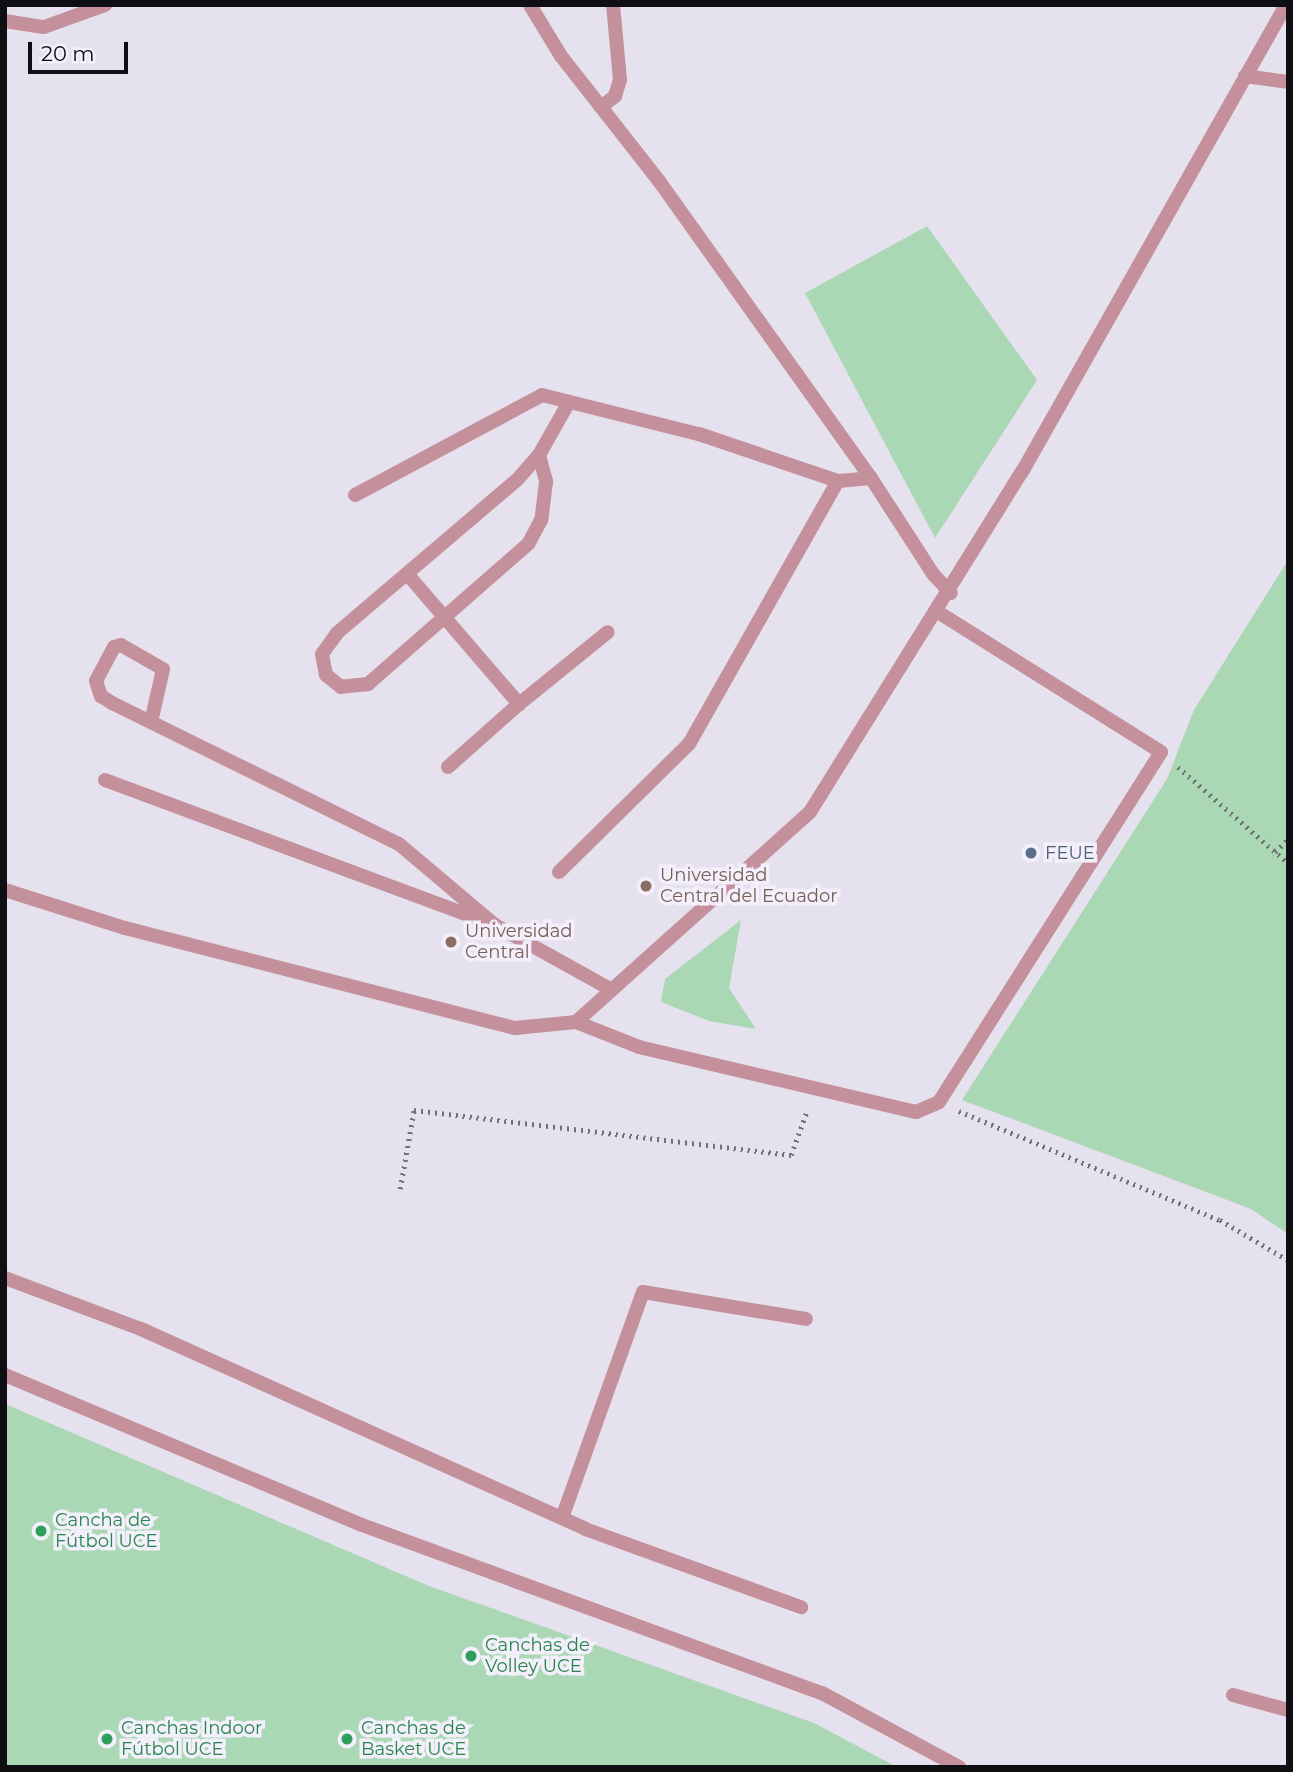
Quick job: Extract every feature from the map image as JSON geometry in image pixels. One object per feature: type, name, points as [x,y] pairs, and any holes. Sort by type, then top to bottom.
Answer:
[{"type":"lane","points":[[5,22],[44,27],[105,5]]},
{"type":"lane","points":[[530,5],[871,478],[933,574],[951,593]]},
{"type":"lane","points":[[601,107],[614,96],[620,80],[614,5]]},
{"type":"lane","points":[[576,1022],[810,812],[936,611],[951,593],[1096,345],[1286,5]]},
{"type":"lane","points":[[1245,76],[1288,82]]},
{"type":"lane","points":[[355,495],[542,395],[699,434],[838,481],[871,478]]},
{"type":"lane","points":[[539,455],[546,482],[541,520],[528,544],[368,684],[341,687],[326,675],[322,654],[337,633],[409,576],[517,480],[539,455],[569,402]]},
{"type":"lane","points":[[559,872],[689,744],[838,481]]},
{"type":"lane","points":[[409,576],[519,704]]},
{"type":"lane","points":[[5,890],[125,928],[515,1028],[576,1022],[639,1047],[916,1112],[939,1102],[1161,752],[936,611]]},
{"type":"lane","points":[[447,767],[608,632]]},
{"type":"lane","points":[[151,722],[163,669],[121,645],[114,647],[96,688],[101,696],[151,722],[398,844],[495,925]]},
{"type":"lane","points":[[105,780],[495,925],[610,989]]},
{"type":"lane","points":[[5,1278],[141,1329],[562,1518],[801,1607]]},
{"type":"lane","points":[[562,1518],[643,1292],[806,1319]]},
{"type":"lane","points":[[5,1375],[362,1525],[821,1693],[959,1767]]},
{"type":"lane","points":[[1233,1695],[1288,1710]]},
{"type":"path","points":[[1161,752],[1288,863]]},
{"type":"path","points":[[1275,852],[1288,839]]},
{"type":"path","points":[[939,1102],[1220,1220],[1288,1260]]},
{"type":"path","points":[[400,1189],[414,1110],[791,1154],[805,1119]]},
{"type":"green space","points":[[927,226],[1037,380],[935,538],[805,293]]},
{"type":"green space","points":[[1288,560],[1288,1234],[1251,1209],[962,1100],[1167,779],[1194,710]]},
{"type":"green space","points":[[741,920],[729,988],[756,1029],[709,1021],[661,1002],[665,979]]},
{"type":"green space","points":[[5,1404],[429,1586],[814,1723],[897,1767],[5,1767]]},
{"type":"place","name":"FEUE","points":[[1031,853]]},
{"type":"place","name":"Universidad Central del Ecuador","points":[[646,886]]},
{"type":"place","name":"Universidad Central","points":[[451,942]]},
{"type":"place","name":"Cancha de Fútbol UCE","points":[[41,1531]]},
{"type":"place","name":"Canchas de Volley UCE","points":[[471,1656]]},
{"type":"place","name":"Canchas Indoor Fútbol UCE","points":[[107,1739]]},
{"type":"place","name":"Canchas de Basket UCE","points":[[347,1739]]}]
